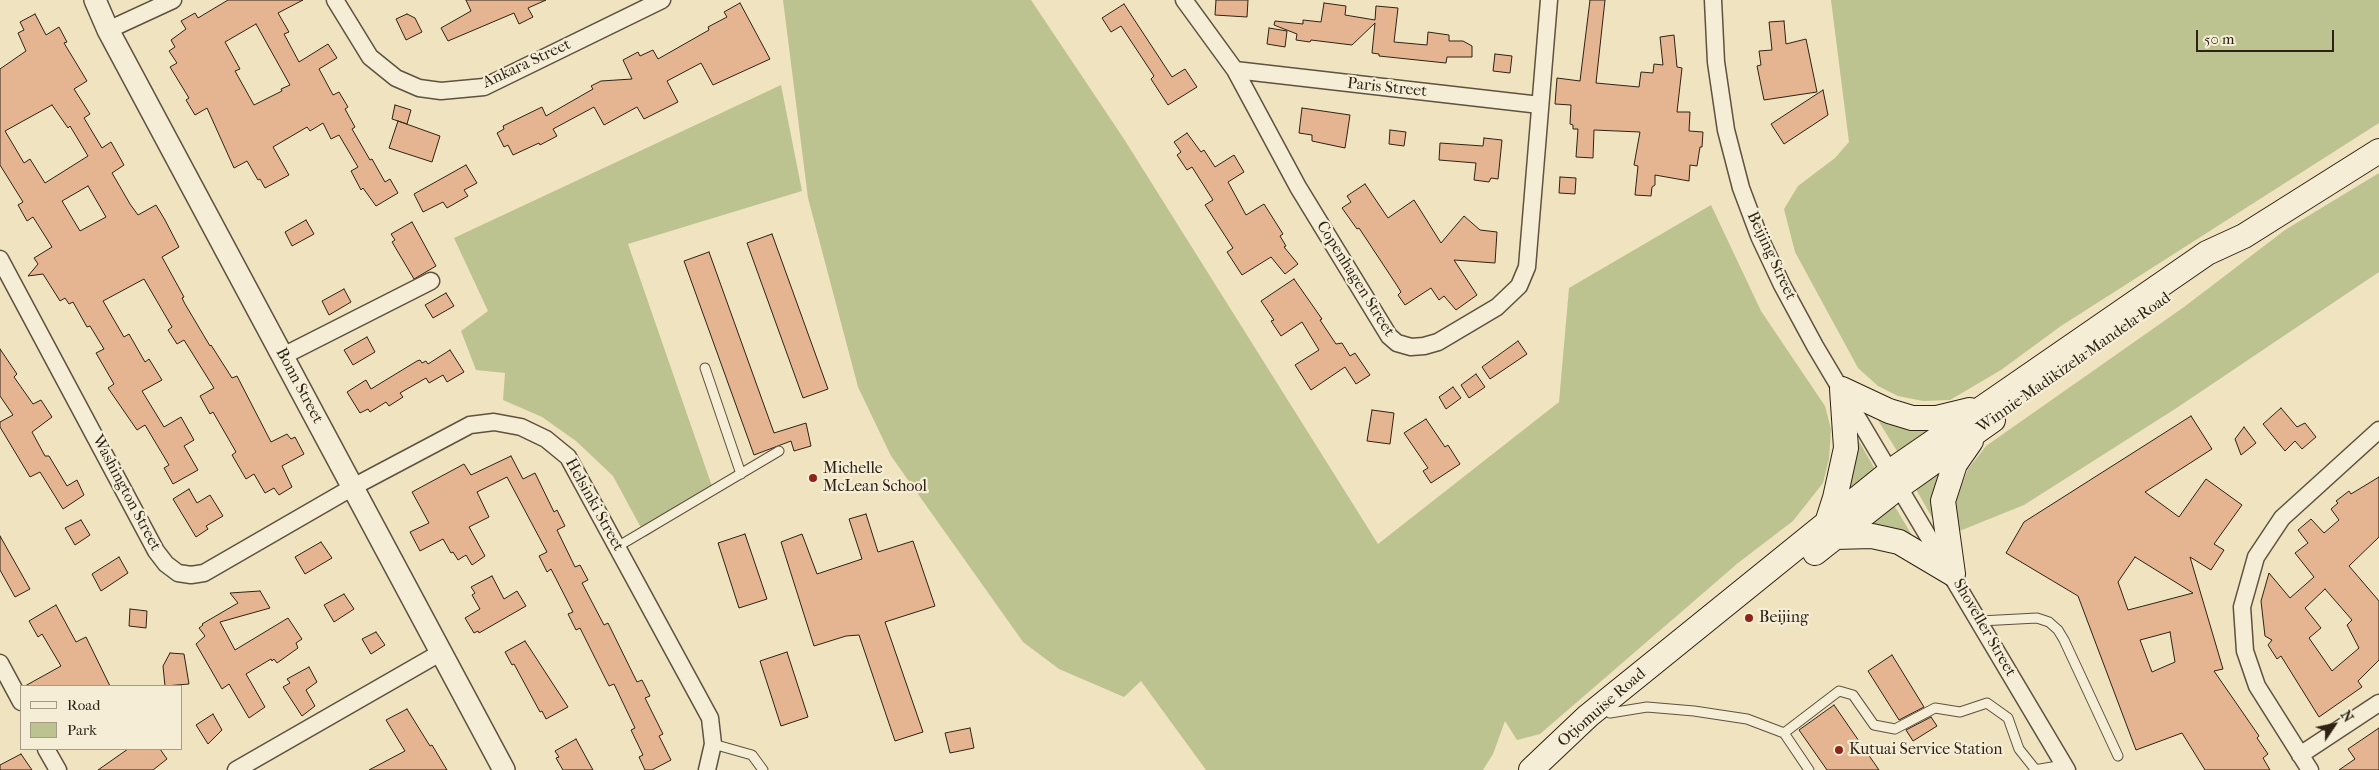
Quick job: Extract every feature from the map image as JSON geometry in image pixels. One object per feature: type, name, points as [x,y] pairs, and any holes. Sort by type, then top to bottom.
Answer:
[{"type":"main road","name":"Winnie Madikizela Mandela Road","points":[[1896,479],[1984,417],[2207,253],[2244,236],[2379,151]]},
{"type":"main road","points":[[1953,574],[1899,542],[1831,530],[1835,498],[1846,448],[1842,389],[1889,412],[1912,418],[1984,417]]},
{"type":"main road","points":[[1953,574],[1943,501],[1952,472],[1984,417]]},
{"type":"main road","name":"Otjomuise Road","points":[[1554,749],[1588,716],[1896,479]]},
{"type":"main road","name":"Otjomuise Road","points":[[1554,749],[1610,713],[1831,530]]},
{"type":"main road","points":[[1531,770],[1554,749]]},
{"type":"street","name":"Bonn Street","points":[[96,0],[108,30],[504,770]]},
{"type":"street","points":[[108,30],[173,0]]},
{"type":"street","name":"Ankara Street","points":[[335,0],[370,57],[396,78],[419,88],[441,91],[484,87],[662,0]]},
{"type":"street","name":"Copenhagen Street","points":[[1184,0],[1235,70],[1298,187],[1389,336],[1397,343],[1411,347],[1438,342],[1497,307],[1519,286],[1527,267],[1549,0]]},
{"type":"street","name":"Beijing Street","points":[[1713,0],[1716,62],[1726,130],[1741,188],[1782,284],[1896,479]]},
{"type":"street","name":"Paris Street","points":[[1235,70],[1540,105]]},
{"type":"street","name":"Washington Street","points":[[0,258],[156,551],[166,564],[178,573],[191,575],[204,573],[353,487]]},
{"type":"street","points":[[283,356],[431,281]]},
{"type":"street","name":"Helsinki Street","points":[[353,487],[470,425],[494,422],[521,427],[546,439],[568,456],[710,718],[712,744],[707,770]]},
{"type":"street","points":[[2310,770],[2258,686],[2245,651],[2242,607],[2256,557],[2282,518],[2379,430]]},
{"type":"street","name":"Shoveller Street","points":[[1896,479],[2065,768]]},
{"type":"street","points":[[236,770],[440,653]]},
{"type":"street","points":[[0,663],[20,700]]},
{"type":"street","points":[[2300,755],[2379,703]]},
{"type":"street","points":[[47,750],[58,770]]},
{"type":"lane","points":[[705,368],[741,474]]},
{"type":"lane","points":[[618,547],[779,451]]},
{"type":"lane","points":[[1980,621],[2038,618],[2049,622],[2058,630],[2118,756]]},
{"type":"lane","points":[[1784,733],[1839,691],[1853,695],[1874,725],[1895,729],[1935,708],[1960,712],[1988,703],[2008,718],[2019,749],[2035,770],[2065,768]]},
{"type":"lane","points":[[1610,713],[1647,707],[1694,711],[1747,719],[1784,733],[1809,770]]},
{"type":"lane","points":[[712,744],[752,756],[763,770]]},
{"type":"green space","points":[[783,0],[1031,0],[1124,139],[1378,544],[1559,402],[1569,288],[1711,205],[1761,311],[1825,406],[1831,429],[1829,459],[1823,483],[1793,521],[1738,563],[1540,734],[1517,740],[1505,721],[1493,754],[1483,770],[1206,770],[1141,681],[1124,697],[1059,669],[1023,642],[891,456],[858,387],[808,198]]},
{"type":"green space","points":[[1831,0],[2379,0],[2379,123],[2061,326],[2001,370],[1950,400],[1923,401],[1898,396],[1878,386],[1858,368],[1795,252],[1784,209],[1798,186],[1835,158],[1849,142]]},
{"type":"green space","points":[[781,85],[802,191],[628,244],[714,492],[646,537],[613,476],[576,441],[542,417],[503,400],[505,373],[476,370],[461,331],[488,311],[454,238]]},
{"type":"green space","points":[[2379,173],[2379,272],[2175,409],[2024,505],[1957,532],[1955,503],[1968,469],[1986,446],[2184,307],[2285,230]]},
{"type":"green space","points":[[1873,412],[1938,428],[1900,456]]},
{"type":"green space","points":[[1856,436],[1876,471],[1837,503]]},
{"type":"green space","points":[[1947,459],[1934,521],[1913,484]]},
{"type":"green space","points":[[1891,500],[1919,547],[1863,527]]},
{"type":"building","points":[[228,0],[303,0],[278,13],[289,32],[284,34],[299,62],[328,44],[337,58],[319,69],[333,95],[339,92],[348,107],[345,109],[355,127],[352,129],[370,160],[372,159],[385,182],[390,179],[398,193],[376,206],[363,188],[361,190],[351,171],[358,167],[339,135],[331,139],[323,123],[310,131],[307,127],[273,147],[289,175],[265,188],[247,161],[234,168],[207,108],[195,115],[186,100],[189,98],[170,67],[177,63],[169,51],[175,47],[171,40],[186,29],[181,21],[195,13],[198,18]],"holes":[[[256,24],[290,85],[254,105],[235,71],[240,69],[225,42]]]},
{"type":"building","points":[[466,0],[546,0],[528,8],[533,17],[519,24],[514,13],[448,41],[441,28],[471,11]]},
{"type":"building","points":[[1216,0],[1248,0],[1247,17],[1215,15]]},
{"type":"building","points":[[1590,0],[1605,0],[1596,83],[1639,87],[1641,72],[1653,73],[1654,64],[1663,65],[1660,37],[1674,35],[1677,67],[1682,68],[1677,112],[1690,112],[1689,131],[1703,132],[1702,147],[1700,147],[1697,166],[1690,165],[1689,181],[1655,175],[1655,185],[1652,187],[1651,196],[1635,195],[1638,166],[1634,165],[1640,132],[1594,130],[1593,158],[1576,157],[1578,129],[1573,129],[1573,125],[1570,124],[1571,105],[1555,104],[1557,78],[1580,81]]},
{"type":"building","points":[[740,3],[770,59],[713,85],[701,63],[667,81],[678,102],[644,119],[637,107],[604,125],[594,107],[553,129],[557,136],[540,145],[539,143],[513,155],[508,145],[504,147],[497,133],[504,129],[503,126],[542,107],[546,116],[593,89],[591,86],[601,81],[632,79],[623,60],[638,52],[640,56],[653,50],[658,59],[709,30],[708,27],[727,17],[724,12]]},
{"type":"building","points":[[1324,3],[1346,6],[1345,15],[1375,20],[1376,6],[1398,8],[1394,42],[1427,45],[1428,32],[1449,35],[1449,41],[1463,41],[1472,46],[1472,57],[1447,57],[1446,63],[1379,56],[1379,54],[1372,53],[1375,23],[1352,45],[1296,40],[1297,34],[1274,25],[1275,21],[1303,24],[1303,20],[1321,22]]},
{"type":"building","points":[[1124,4],[1172,77],[1185,69],[1197,87],[1168,105],[1151,79],[1154,76],[1121,26],[1111,32],[1102,18]]},
{"type":"building","points":[[35,14],[46,35],[59,27],[67,42],[64,43],[87,81],[74,89],[90,114],[84,118],[102,148],[111,142],[124,165],[112,173],[138,215],[156,205],[179,247],[162,257],[184,297],[182,298],[185,304],[232,378],[237,376],[271,442],[287,434],[291,439],[295,437],[304,454],[282,466],[292,487],[279,495],[274,488],[265,493],[254,474],[246,479],[232,455],[236,452],[213,412],[210,414],[200,396],[214,388],[184,340],[177,344],[168,330],[172,327],[144,279],[103,301],[124,337],[129,334],[145,362],[149,359],[162,380],[142,391],[164,427],[181,417],[194,440],[184,446],[198,470],[173,484],[164,468],[169,465],[145,425],[137,430],[108,388],[114,384],[96,353],[104,349],[90,326],[87,327],[73,302],[69,304],[65,298],[60,301],[43,274],[28,276],[38,264],[34,258],[52,247],[33,217],[27,221],[18,205],[23,202],[0,165],[0,69],[26,51],[18,33],[24,30],[20,22]],"holes":[[[52,105],[68,128],[70,126],[88,156],[45,183],[30,159],[24,163],[5,131]],[[88,186],[106,217],[80,231],[62,201]]]},
{"type":"building","points":[[407,14],[415,18],[422,32],[406,40],[396,19]]},
{"type":"building","points":[[1784,21],[1786,44],[1806,39],[1817,92],[1764,100],[1757,66],[1761,65],[1759,51],[1772,50],[1769,22]]},
{"type":"building","points":[[1269,28],[1287,31],[1285,47],[1267,44]]},
{"type":"building","points":[[1495,54],[1512,56],[1510,73],[1493,71]]},
{"type":"building","points":[[1823,90],[1828,115],[1784,144],[1771,124]]},
{"type":"building","points":[[395,105],[411,110],[407,124],[392,119]]},
{"type":"building","points":[[1302,108],[1350,115],[1345,148],[1312,141],[1312,135],[1299,133]]},
{"type":"building","points":[[398,121],[440,136],[432,162],[389,148]]},
{"type":"building","points":[[1390,130],[1406,132],[1404,146],[1389,144]]},
{"type":"building","points":[[1187,133],[1201,152],[1204,150],[1215,167],[1234,155],[1244,172],[1228,182],[1246,215],[1264,204],[1283,234],[1280,236],[1286,246],[1284,247],[1298,264],[1285,274],[1271,257],[1242,275],[1227,252],[1233,248],[1205,205],[1213,200],[1192,167],[1187,170],[1177,155],[1181,152],[1174,142]]},
{"type":"building","points":[[1484,138],[1502,140],[1498,179],[1491,178],[1489,182],[1474,180],[1476,163],[1439,160],[1440,143],[1483,146]]},
{"type":"building","points":[[466,165],[477,183],[464,190],[468,196],[447,208],[443,202],[423,212],[414,194]]},
{"type":"building","points":[[1560,177],[1576,178],[1575,194],[1559,193]]},
{"type":"building","points":[[1365,184],[1388,218],[1414,200],[1441,243],[1464,216],[1480,230],[1497,232],[1495,263],[1454,260],[1477,295],[1456,310],[1444,296],[1439,300],[1431,288],[1405,305],[1398,295],[1401,292],[1396,284],[1359,228],[1357,229],[1342,208],[1351,202],[1347,196]]},
{"type":"building","points":[[306,220],[314,234],[292,246],[285,232]]},
{"type":"building","points":[[412,222],[436,266],[414,279],[392,242],[395,240],[391,234]]},
{"type":"building","points":[[772,234],[828,389],[803,398],[747,243]]},
{"type":"building","points":[[709,252],[774,433],[806,423],[811,446],[794,451],[791,441],[754,455],[684,261]]},
{"type":"building","points":[[1294,279],[1322,319],[1320,320],[1336,344],[1342,343],[1350,356],[1355,353],[1370,375],[1356,384],[1345,367],[1311,390],[1295,365],[1319,350],[1302,322],[1281,336],[1271,321],[1274,320],[1261,301]]},
{"type":"building","points":[[344,289],[351,302],[329,315],[322,301]]},
{"type":"building","points":[[446,293],[454,306],[433,318],[425,305]]},
{"type":"building","points":[[367,337],[375,352],[353,365],[344,350]]},
{"type":"building","points":[[1518,341],[1527,354],[1490,379],[1482,367]]},
{"type":"building","points":[[0,349],[17,374],[14,377],[33,404],[41,400],[52,417],[32,432],[45,456],[49,456],[67,486],[77,480],[84,495],[63,509],[40,472],[30,477],[0,427],[0,422],[13,415],[0,396]]},
{"type":"building","points":[[450,350],[464,372],[447,382],[443,375],[429,383],[426,378],[400,393],[403,397],[389,406],[386,402],[370,412],[368,409],[360,413],[347,392],[366,380],[371,389],[417,361],[420,360],[422,363],[426,361],[428,364]]},
{"type":"building","points":[[1476,374],[1485,387],[1469,398],[1461,385]]},
{"type":"building","points":[[1453,387],[1461,398],[1446,409],[1439,397]]},
{"type":"building","points":[[2281,408],[2297,427],[2305,423],[2316,437],[2302,449],[2295,441],[2285,451],[2263,424]]},
{"type":"building","points":[[1372,410],[1394,413],[1390,444],[1367,441]]},
{"type":"building","points":[[2191,416],[2212,449],[2145,492],[2179,517],[2206,479],[2242,505],[2214,544],[2224,550],[2211,570],[2190,557],[2223,669],[2214,671],[2259,736],[2257,738],[2268,754],[2263,758],[2270,770],[2205,770],[2182,733],[2136,750],[2078,596],[2006,553],[2024,522]],"holes":[[[2135,557],[2193,593],[2128,610],[2118,582]],[[2170,632],[2175,662],[2152,672],[2140,640]]]},
{"type":"building","points":[[1426,419],[1445,447],[1448,445],[1460,464],[1431,483],[1423,471],[1428,468],[1404,433]]},
{"type":"building","points":[[2244,427],[2256,443],[2241,455],[2235,439]]},
{"type":"building","points":[[511,456],[523,479],[535,473],[554,512],[557,510],[565,526],[557,530],[575,567],[580,565],[588,580],[582,583],[604,625],[608,623],[637,682],[642,680],[650,696],[645,698],[663,734],[659,736],[671,760],[652,770],[645,770],[639,757],[643,755],[631,730],[635,728],[614,684],[609,686],[580,628],[576,630],[568,614],[573,612],[551,569],[547,572],[539,556],[547,552],[507,477],[477,492],[489,517],[469,527],[485,556],[472,565],[466,555],[458,560],[453,552],[451,553],[443,539],[420,551],[410,532],[429,523],[412,492],[464,464],[471,475]]},
{"type":"building","points":[[2379,477],[2379,537],[2349,566],[2379,601],[2379,660],[2358,681],[2362,687],[2319,717],[2281,656],[2277,659],[2268,645],[2272,640],[2265,636],[2261,601],[2269,573],[2290,598],[2314,577],[2295,553],[2308,543],[2298,530],[2311,519],[2324,533],[2339,520],[2331,509],[2338,503],[2336,501],[2349,491],[2351,494]],"holes":[[[2325,589],[2352,620],[2347,625],[2359,648],[2332,671],[2309,638],[2321,628],[2305,608]]]},
{"type":"building","points":[[189,489],[197,503],[210,495],[223,516],[206,526],[208,529],[196,537],[173,499]]},
{"type":"building","points":[[866,514],[878,552],[913,541],[935,606],[885,622],[923,732],[895,741],[859,635],[846,636],[814,646],[781,542],[802,534],[817,574],[862,559],[849,519]]},
{"type":"building","points":[[81,520],[90,535],[75,545],[65,528]]},
{"type":"building","points":[[745,534],[767,599],[739,608],[718,543]]},
{"type":"building","points":[[0,536],[30,589],[15,597],[0,570]]},
{"type":"building","points":[[321,542],[332,558],[305,574],[295,557]]},
{"type":"building","points":[[119,557],[128,573],[101,591],[92,574]]},
{"type":"building","points":[[492,576],[504,599],[517,591],[526,606],[479,633],[478,631],[474,633],[465,618],[480,609],[472,595],[475,593],[471,587]]},
{"type":"building","points":[[260,591],[270,608],[220,622],[235,650],[288,618],[302,639],[296,643],[298,648],[277,663],[274,659],[272,661],[271,659],[246,674],[265,707],[249,718],[229,684],[222,689],[196,644],[205,636],[199,628],[202,624],[238,603],[230,593]]},
{"type":"building","points":[[344,594],[354,609],[334,622],[324,605]]},
{"type":"building","points":[[56,605],[76,642],[86,637],[110,685],[27,685],[61,666],[42,634],[38,637],[29,621]]},
{"type":"building","points":[[130,609],[147,611],[146,628],[129,626]]},
{"type":"building","points":[[376,632],[385,645],[371,654],[362,639]]},
{"type":"building","points":[[525,641],[568,707],[546,719],[505,652]]},
{"type":"building","points":[[787,652],[808,717],[781,726],[760,661]]},
{"type":"building","points":[[170,653],[184,654],[189,684],[165,685],[163,666]]},
{"type":"building","points":[[1892,655],[1924,707],[1899,720],[1868,671]]},
{"type":"building","points":[[309,667],[317,682],[306,690],[315,706],[302,716],[283,687],[290,683],[287,679]]},
{"type":"building","name":"Kutuai Service Station","points":[[1834,705],[1879,770],[1827,770],[1799,730]]},
{"type":"building","points":[[407,709],[447,770],[369,770],[405,751],[386,720]]},
{"type":"building","points":[[213,714],[222,730],[208,744],[196,725]]},
{"type":"building","points":[[1931,717],[1937,726],[1913,741],[1906,730]]},
{"type":"building","points":[[970,728],[974,748],[950,753],[945,733]]},
{"type":"building","points":[[2379,728],[2379,770],[2339,770],[2355,759],[2348,749]]},
{"type":"building","points":[[576,739],[593,770],[563,770],[556,758],[559,757],[555,751]]},
{"type":"building","points":[[127,750],[161,750],[167,759],[153,770],[98,770]]},
{"type":"building","points":[[21,754],[32,770],[0,770],[0,765]]},
{"type":"place","name":"Michelle McLean School","points":[[813,478]]},
{"type":"place","name":"Beijing","points":[[1749,618]]},
{"type":"place","name":"Kutuai Service Station","points":[[1839,750]]}]
